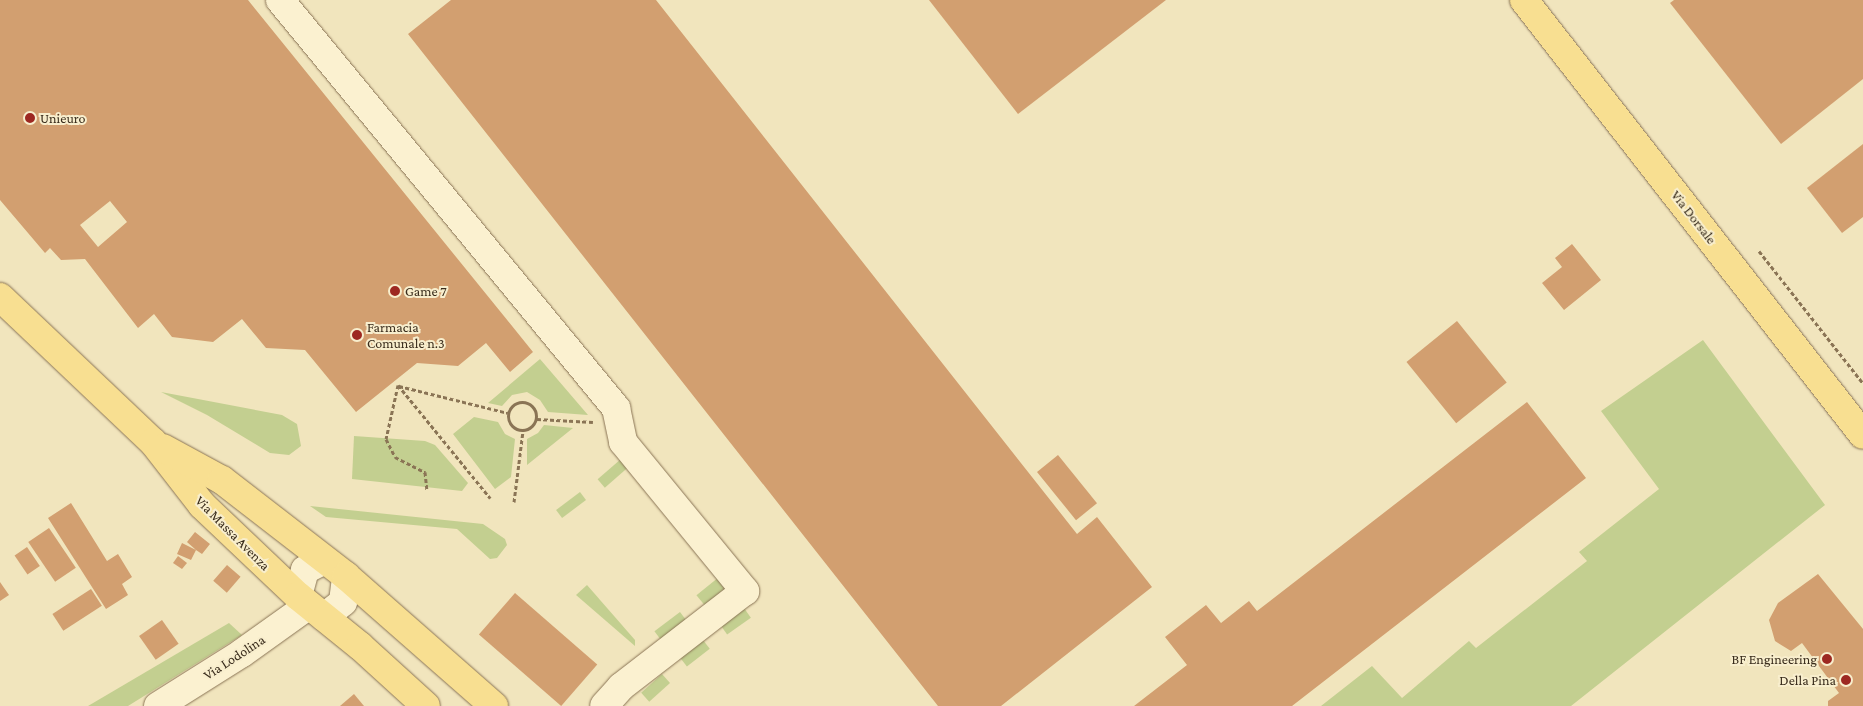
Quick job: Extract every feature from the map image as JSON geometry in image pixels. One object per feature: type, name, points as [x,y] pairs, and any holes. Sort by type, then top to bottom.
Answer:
[{"type":"main road","name":"Via Dorsale","points":[[1524,0],[1863,435]]},
{"type":"main road","name":"Via Massa Avenza","points":[[0,297],[153,442],[202,505],[311,606],[426,706]]},
{"type":"main road","name":"Via Massa Avenza","points":[[153,442],[222,480],[346,576],[494,706]]},
{"type":"street","points":[[280,0],[616,408],[623,442],[745,592],[612,697]]},
{"type":"street","points":[[325,560],[305,570],[311,606],[343,602],[346,576]]},
{"type":"street","name":"Via Lodolina","points":[[158,706],[242,653],[311,606]]},
{"type":"path","points":[[1759,251],[1863,383]]},
{"type":"path","points":[[398,386],[508,413]]},
{"type":"path","points":[[398,386],[385,435],[387,443],[395,457],[425,472],[427,491]]},
{"type":"path","points":[[398,386],[490,498]]},
{"type":"path","points":[[514,502],[523,431],[535,423],[535,409],[522,401],[515,403],[508,413],[510,424],[523,431]]},
{"type":"green space","points":[[1703,340],[1825,505],[1571,706],[1321,706],[1372,666],[1402,698],[1469,641],[1476,648],[1587,561],[1579,552],[1659,489],[1601,411]]},
{"type":"green space","points":[[540,359],[588,415],[548,412],[540,400],[527,392],[512,395],[502,406],[488,403]]},
{"type":"green space","points":[[161,392],[282,415],[297,424],[301,446],[289,455],[270,453],[207,415]]},
{"type":"green space","points":[[474,417],[498,422],[505,434],[515,439],[511,477],[495,489],[453,434]]},
{"type":"green space","points":[[544,425],[573,428],[527,465],[527,439],[538,433]]},
{"type":"green space","points":[[354,436],[425,441],[435,445],[468,483],[462,491],[352,479]]},
{"type":"green space","points":[[621,459],[628,467],[605,488],[598,479]]},
{"type":"green space","points":[[580,492],[586,500],[562,518],[556,510]]},
{"type":"green space","points":[[310,506],[483,524],[505,539],[507,545],[497,558],[490,559],[457,529],[326,517]]},
{"type":"green space","points":[[719,577],[727,587],[705,605],[696,595]]},
{"type":"green space","points":[[587,585],[635,640],[635,646],[576,595]]},
{"type":"green space","points":[[744,608],[751,618],[727,634],[720,625]]},
{"type":"green space","points":[[680,612],[686,620],[660,639],[654,631]]},
{"type":"green space","points":[[229,623],[242,635],[128,706],[88,706]]},
{"type":"green space","points":[[703,640],[710,649],[687,667],[680,658]]},
{"type":"green space","points":[[662,674],[670,683],[649,702],[641,693]]},
{"type":"building","points":[[0,0],[248,0],[533,352],[510,372],[486,343],[458,366],[417,363],[356,412],[305,350],[266,348],[242,319],[213,342],[172,337],[154,314],[138,328],[85,259],[61,260],[50,248],[45,253],[0,200]],"holes":[[[110,201],[127,222],[98,247],[80,225]]]},
{"type":"building","points":[[451,0],[656,0],[1077,534],[1097,517],[1152,587],[1001,706],[938,706],[408,34]]},
{"type":"building","points":[[929,0],[1166,0],[1018,114]]},
{"type":"building","points":[[1674,0],[1863,0],[1863,79],[1781,144],[1670,3]]},
{"type":"building","points":[[1863,144],[1863,217],[1842,233],[1807,188]]},
{"type":"building","points":[[1572,244],[1601,280],[1564,310],[1542,283],[1562,267],[1555,258]]},
{"type":"building","points":[[1457,321],[1507,382],[1456,423],[1406,362]]},
{"type":"building","points":[[1527,402],[1586,478],[1292,706],[1134,706],[1187,665],[1165,637],[1206,605],[1221,623],[1249,601],[1257,611]]},
{"type":"building","points":[[1058,455],[1097,503],[1076,520],[1037,472]]},
{"type":"building","points":[[71,503],[107,561],[118,554],[132,577],[122,584],[128,595],[106,609],[48,518]]},
{"type":"building","points":[[49,528],[76,568],[55,582],[28,542]]},
{"type":"building","points":[[195,532],[210,544],[202,554],[187,542]]},
{"type":"building","points":[[182,543],[196,550],[191,560],[177,554]]},
{"type":"building","points":[[27,547],[40,566],[27,574],[15,555]]},
{"type":"building","points":[[178,556],[187,563],[182,569],[173,563]]},
{"type":"building","points":[[227,565],[241,577],[227,593],[213,581]]},
{"type":"building","points":[[1818,574],[1863,629],[1863,706],[1828,706],[1828,701],[1839,693],[1802,643],[1791,651],[1775,641],[1769,620],[1778,603]]},
{"type":"building","points":[[0,582],[9,595],[0,601]]},
{"type":"building","points":[[91,589],[102,606],[63,631],[52,614]]},
{"type":"building","points":[[515,593],[597,665],[561,706],[479,635]]},
{"type":"building","points":[[162,620],[179,644],[156,660],[139,636]]},
{"type":"building","points":[[354,694],[364,706],[340,706]]},
{"type":"place","name":"Unieuro","points":[[30,118]]},
{"type":"place","name":"Game 7","points":[[395,291]]},
{"type":"place","name":"Farmacia Comunale n.3","points":[[357,335]]},
{"type":"place","name":"BF Engineering","points":[[1827,659]]},
{"type":"place","name":"Della Pina","points":[[1846,680]]}]
